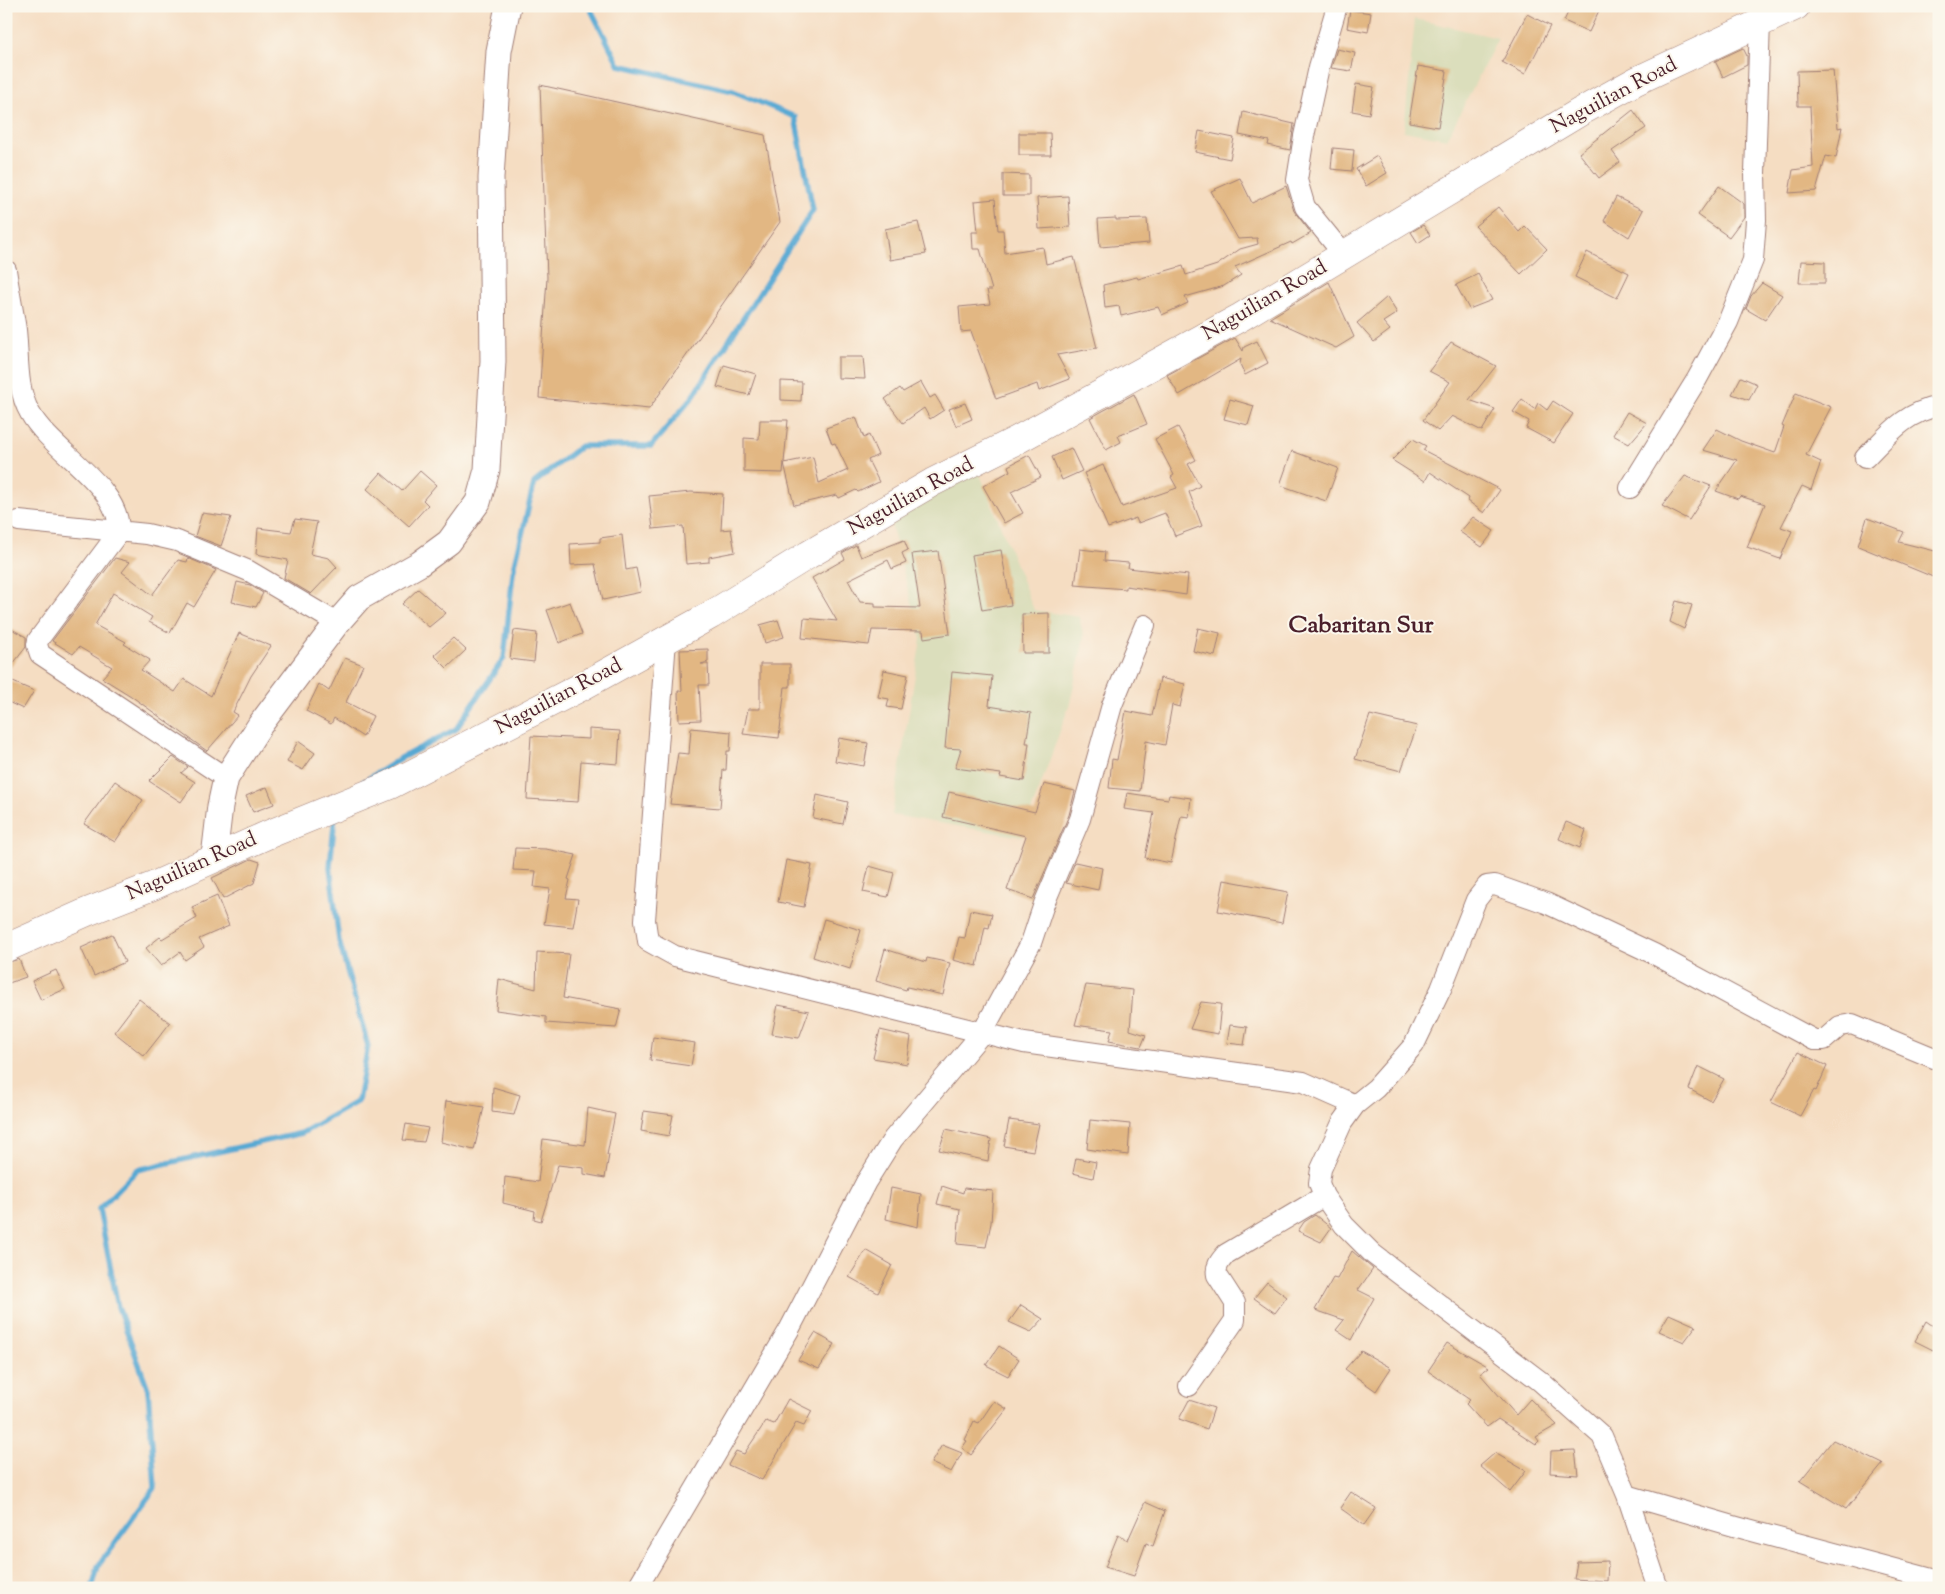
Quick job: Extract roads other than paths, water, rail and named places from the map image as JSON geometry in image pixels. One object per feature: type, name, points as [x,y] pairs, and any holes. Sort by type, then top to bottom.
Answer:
[{"type":"highway","name":"Naguilian Road","points":[[6,948],[87,912],[153,886],[267,835],[390,785],[468,745],[666,640],[918,490],[1017,440],[1215,331],[1580,112],[1636,81],[1760,21],[1796,6]]},
{"type":"street","points":[[214,858],[220,806],[226,778],[260,725],[337,622],[359,598],[419,564],[449,542],[478,502],[487,470],[493,362],[492,178],[499,51],[508,6]]},
{"type":"street","points":[[1337,6],[1304,136],[1297,180],[1305,207],[1344,254]]},
{"type":"street","points":[[1630,488],[1706,363],[1728,322],[1753,260],[1756,220],[1755,173],[1760,21]]},
{"type":"street","points":[[6,270],[22,390],[29,412],[60,450],[88,475],[105,494],[117,512],[120,532],[38,640],[37,650],[40,654],[226,778]]},
{"type":"street","points":[[1865,458],[1911,414],[1939,406]]},
{"type":"street","points":[[19,521],[146,534],[177,541],[215,555],[281,588],[337,622]]},
{"type":"street","points":[[637,1588],[789,1330],[866,1182],[888,1146],[982,1032],[1031,943],[1044,904],[1080,819],[1112,705],[1145,625]]},
{"type":"street","points":[[666,640],[644,920],[648,941],[675,956],[982,1032],[1070,1051],[1303,1082],[1355,1105]]},
{"type":"street","points":[[1658,1588],[1626,1494],[1602,1436],[1540,1381],[1373,1254],[1344,1225],[1324,1196],[1319,1183],[1320,1169],[1342,1123],[1355,1105],[1376,1088],[1414,1045],[1441,989],[1476,900],[1487,886],[1494,885],[1546,903],[1654,954],[1814,1040],[1824,1040],[1840,1026],[1852,1024],[1939,1060]]},
{"type":"street","points":[[1189,1386],[1236,1320],[1235,1303],[1217,1275],[1216,1270],[1219,1263],[1226,1254],[1324,1196]]},
{"type":"street","points":[[1626,1494],[1737,1527],[1939,1581]]},
{"type":"waterway","points":[[363,782],[401,758],[456,729],[504,658],[513,573],[534,483],[581,446],[651,446],[692,398],[813,210],[795,117],[733,91],[619,65],[589,6]]},
{"type":"waterway","points":[[92,1588],[98,1566],[155,1488],[148,1389],[118,1307],[99,1209],[137,1170],[302,1133],[358,1101],[368,1046],[339,941],[330,867],[335,815]]},
{"type":"district","name":"Cabaritan Sur","points":[[1361,626]]}]
